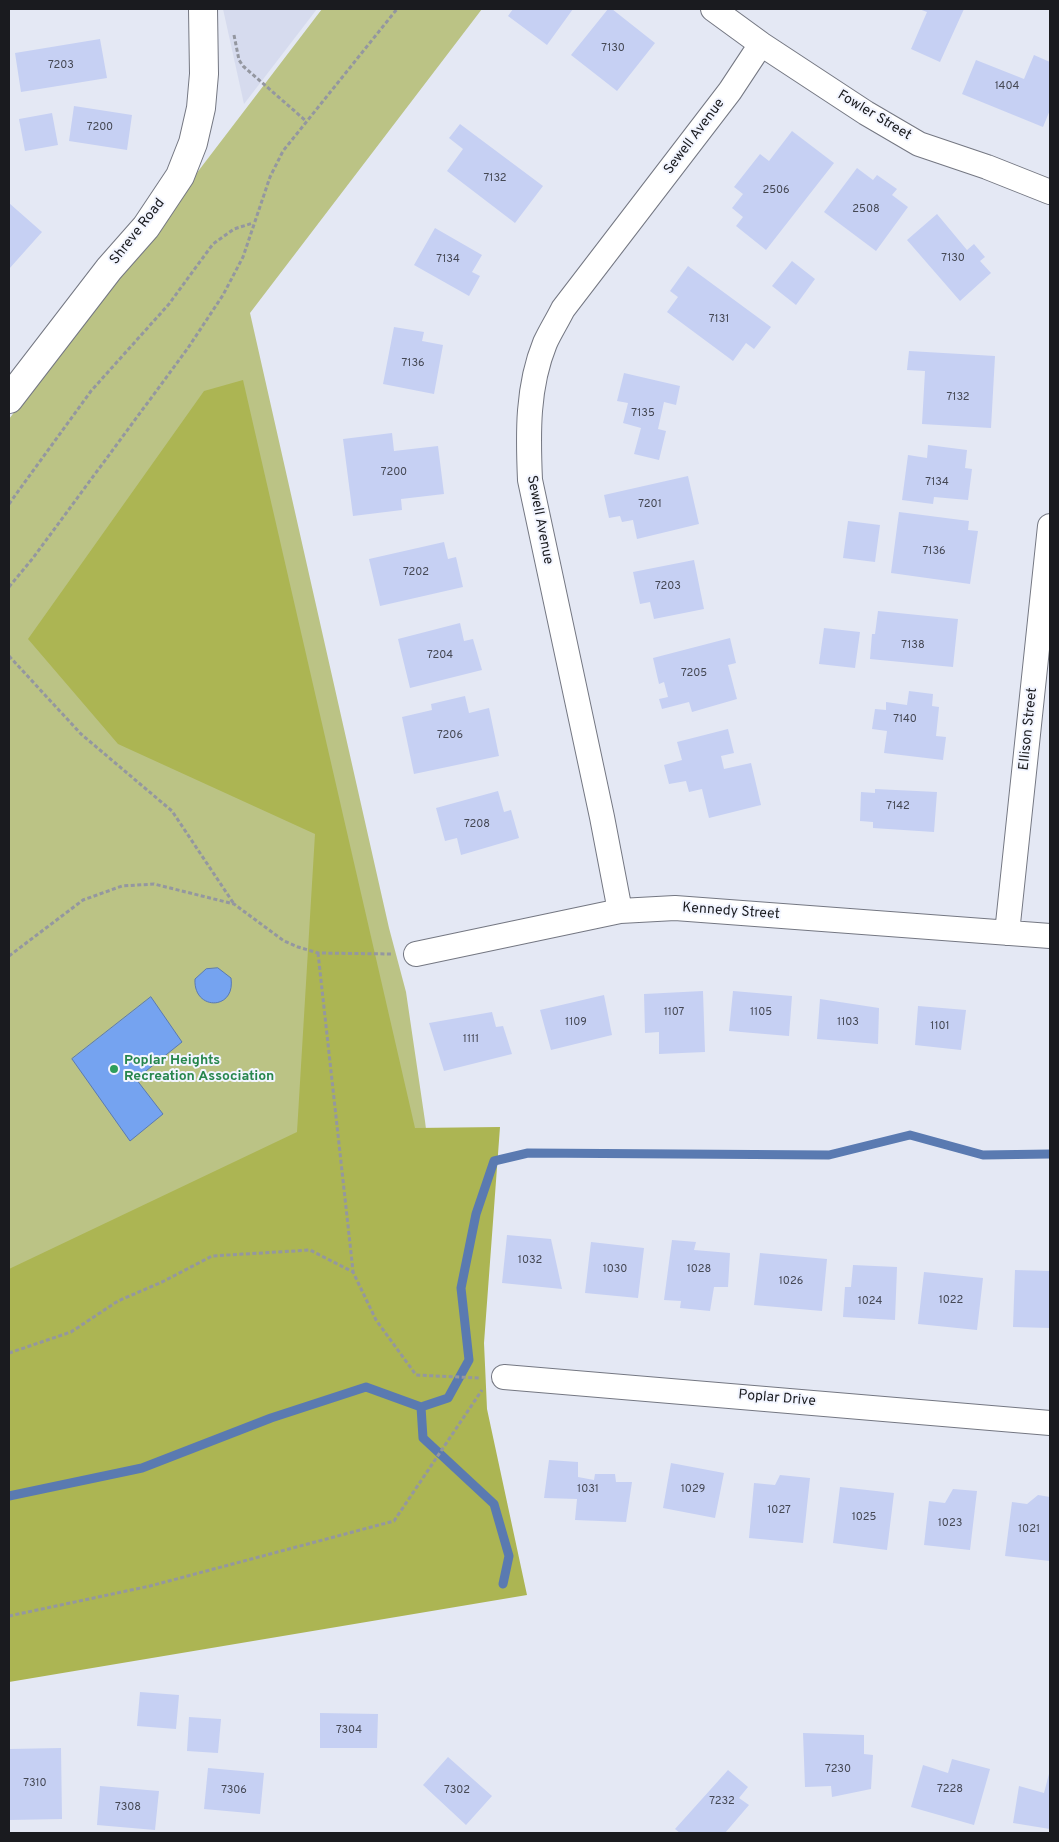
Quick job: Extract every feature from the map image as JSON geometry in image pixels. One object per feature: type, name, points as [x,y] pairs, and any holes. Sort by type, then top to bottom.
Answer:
[{"type":"main road","name":"Shreve Road","points":[[9,399],[109,269],[146,227],[180,176],[193,143],[201,108],[204,74],[203,9]]},
{"type":"street","name":"Fowler Street","points":[[713,9],[761,44],[866,113],[919,144],[987,167],[1050,192]]},
{"type":"street","name":"Sewell Avenue","points":[[620,911],[600,807],[530,480],[528,432],[533,382],[545,344],[563,309],[730,91],[761,44]]},
{"type":"street","name":"Ellison Street","points":[[1007,933],[1050,526]]},
{"type":"street","name":"Kennedy Street","points":[[416,954],[620,911],[675,908],[1050,936]]},
{"type":"street","name":"Poplar Drive","points":[[495,1381],[1050,1423]]},
{"type":"path","points":[[9,587],[33,558],[188,348],[223,295],[243,257],[277,162],[306,121],[397,9]]},
{"type":"path","points":[[233,33],[239,60],[243,66],[306,121]]},
{"type":"path","points":[[9,504],[91,391],[169,304],[213,244],[234,229],[254,223]]},
{"type":"path","points":[[9,656],[81,734],[172,811],[234,904],[284,940],[298,947],[318,953],[416,954]]},
{"type":"path","points":[[9,956],[83,900],[122,886],[154,884],[234,904]]},
{"type":"path","points":[[318,953],[353,1272],[376,1320],[416,1375],[477,1378]]},
{"type":"path","points":[[9,1353],[71,1332],[118,1301],[162,1282],[212,1256],[310,1250],[353,1272]]},
{"type":"path","points":[[9,1616],[150,1586],[394,1520],[495,1381]]},
{"type":"shaded area","points":[[223,9],[317,9],[244,104]]},
{"type":"green space","name":"Poplar Heights Recreation Association","points":[[322,9],[482,9],[250,313],[389,928],[406,992],[425,1121],[480,1563],[9,1676],[9,419]]},
{"type":"green space","name":"Poplar Heights Recreation Association","points":[[243,380],[415,1128],[500,1127],[484,1343],[487,1409],[527,1595],[9,1682],[9,1269],[297,1132],[315,834],[118,744],[28,639],[204,391]]},
{"type":"water","points":[[218,968],[231,978],[231,989],[227,997],[214,1003],[200,997],[196,989],[195,979],[206,969]]},
{"type":"water","name":"Poplar Heights Recreation Association","points":[[151,997],[182,1042],[136,1079],[163,1114],[130,1141],[72,1059]]},
{"type":"building","points":[[513,9],[573,9],[547,45],[508,16]]},
{"type":"building","points":[[608,9],[612,9],[655,43],[617,91],[571,55]]},
{"type":"building","points":[[919,9],[964,9],[940,62],[911,49],[927,12]]},
{"type":"building","points":[[100,39],[107,78],[21,92],[15,53]]},
{"type":"building","points":[[1034,55],[1050,62],[1050,110],[1043,127],[962,94],[976,60],[1024,79]]},
{"type":"building","points":[[74,106],[132,115],[127,150],[69,141]]},
{"type":"building","points":[[52,113],[58,145],[25,151],[19,119]]},
{"type":"building","points":[[460,124],[543,186],[515,223],[447,171],[463,149],[449,138]]},
{"type":"building","points":[[792,131],[834,163],[766,250],[736,226],[743,217],[732,208],[743,194],[734,187],[760,154],[769,161]]},
{"type":"building","points":[[857,168],[873,180],[877,175],[897,189],[892,195],[908,207],[876,251],[824,212]]},
{"type":"building","points":[[9,203],[42,232],[9,269]]},
{"type":"building","points":[[937,214],[967,250],[974,244],[985,257],[980,261],[991,273],[960,301],[907,240]]},
{"type":"building","points":[[435,228],[482,255],[472,272],[480,276],[469,296],[414,265]]},
{"type":"building","points":[[792,261],[815,279],[796,305],[772,286]]},
{"type":"building","points":[[688,266],[771,327],[754,349],[746,343],[733,361],[667,312],[678,297],[670,291]]},
{"type":"building","points":[[394,327],[424,332],[422,341],[443,345],[434,394],[383,384]]},
{"type":"building","points":[[909,351],[995,356],[991,428],[922,424],[925,371],[907,370]]},
{"type":"building","points":[[624,373],[680,386],[676,405],[664,402],[658,429],[666,431],[659,460],[634,454],[641,428],[623,423],[628,403],[617,401]]},
{"type":"building","points":[[392,433],[394,451],[438,446],[444,494],[401,499],[402,510],[353,516],[343,439]]},
{"type":"building","points":[[928,445],[967,450],[965,468],[972,469],[968,500],[934,497],[933,504],[902,500],[908,455],[927,458]]},
{"type":"building","points":[[688,476],[699,524],[637,539],[633,520],[622,522],[620,516],[609,518],[604,495]]},
{"type":"building","points":[[899,512],[969,521],[968,530],[978,531],[970,584],[891,573]]},
{"type":"building","points":[[848,521],[880,525],[875,562],[843,558]]},
{"type":"building","points":[[444,542],[448,559],[456,557],[463,587],[380,606],[369,559]]},
{"type":"building","points":[[694,560],[704,609],[654,619],[650,602],[640,604],[633,572]]},
{"type":"building","points":[[878,611],[958,619],[953,667],[870,659],[872,634],[875,634]]},
{"type":"building","points":[[460,623],[464,641],[473,639],[482,670],[410,688],[398,639]]},
{"type":"building","points":[[824,628],[860,632],[855,668],[819,664]]},
{"type":"building","points":[[730,638],[736,663],[728,665],[737,699],[692,712],[689,702],[662,709],[659,699],[668,697],[664,682],[659,684],[653,658]]},
{"type":"building","points":[[909,691],[933,694],[932,706],[939,707],[936,736],[946,737],[943,760],[884,753],[887,731],[872,729],[875,709],[886,710],[886,702],[907,705]]},
{"type":"building","points":[[465,696],[469,713],[489,708],[499,756],[414,774],[402,717],[432,710],[431,704]]},
{"type":"building","points":[[728,729],[734,753],[721,756],[724,769],[751,763],[761,805],[709,818],[702,789],[689,792],[686,781],[669,784],[664,765],[682,760],[677,742]]},
{"type":"building","points":[[875,789],[937,792],[934,832],[873,828],[873,822],[860,821],[861,792],[875,793]]},
{"type":"building","points":[[498,791],[504,812],[511,810],[519,838],[461,855],[457,838],[445,841],[436,808]]},
{"type":"building","points":[[703,991],[705,1052],[659,1054],[659,1032],[645,1033],[644,994]]},
{"type":"building","points":[[733,991],[792,996],[789,1036],[729,1031]]},
{"type":"building","points":[[604,995],[612,1035],[551,1050],[540,1010]]},
{"type":"building","points":[[820,999],[879,1008],[878,1044],[817,1039]]},
{"type":"building","points":[[918,1006],[966,1010],[961,1050],[915,1045]]},
{"type":"building","points":[[492,1012],[496,1027],[503,1026],[512,1054],[444,1071],[429,1023]]},
{"type":"building","points":[[507,1235],[551,1239],[562,1289],[502,1283]]},
{"type":"building","points":[[672,1240],[696,1242],[694,1250],[730,1253],[728,1287],[714,1287],[710,1311],[680,1308],[681,1301],[664,1300]]},
{"type":"building","points":[[591,1242],[644,1248],[638,1298],[585,1293]]},
{"type":"building","points":[[760,1253],[827,1259],[822,1311],[754,1305]]},
{"type":"building","points":[[853,1265],[897,1267],[895,1320],[843,1317],[845,1287],[851,1287]]},
{"type":"building","points":[[1015,1270],[1050,1271],[1050,1328],[1013,1327]]},
{"type":"building","points":[[924,1272],[983,1278],[977,1330],[918,1324]]},
{"type":"building","points":[[549,1460],[578,1462],[578,1477],[594,1480],[595,1474],[615,1474],[616,1482],[632,1482],[626,1522],[575,1520],[577,1499],[544,1498]]},
{"type":"building","points":[[671,1463],[724,1473],[715,1518],[663,1508]]},
{"type":"building","points":[[780,1475],[810,1478],[803,1543],[749,1538],[754,1483],[775,1485]]},
{"type":"building","points":[[840,1487],[894,1493],[887,1550],[833,1543]]},
{"type":"building","points":[[953,1489],[977,1491],[970,1550],[924,1545],[929,1501],[945,1503]]},
{"type":"building","points":[[1038,1495],[1050,1497],[1050,1561],[1005,1556],[1012,1502],[1027,1504]]},
{"type":"building","points":[[140,1692],[179,1695],[176,1729],[137,1726]]},
{"type":"building","points":[[320,1713],[378,1714],[377,1748],[320,1748]]},
{"type":"building","points":[[189,1717],[221,1719],[218,1753],[187,1751]]},
{"type":"building","points":[[803,1733],[864,1735],[864,1754],[873,1755],[871,1789],[832,1797],[831,1786],[805,1787]]},
{"type":"building","points":[[61,1748],[62,1819],[9,1820],[9,1749]]},
{"type":"building","points":[[448,1757],[492,1796],[466,1825],[423,1785]]},
{"type":"building","points":[[952,1759],[990,1769],[974,1825],[911,1807],[923,1765],[948,1773]]},
{"type":"building","points":[[208,1768],[264,1773],[260,1814],[204,1809]]},
{"type":"building","points":[[728,1770],[748,1787],[739,1798],[749,1805],[725,1833],[680,1833],[675,1829]]},
{"type":"building","points":[[1050,1770],[1050,1829],[1013,1823],[1019,1786],[1044,1793]]},
{"type":"building","points":[[100,1786],[159,1791],[155,1830],[97,1825]]},
{"type":"waterway","points":[[9,1496],[142,1468],[271,1418],[366,1387],[421,1407],[448,1398],[469,1360],[461,1288],[476,1214],[494,1161],[528,1153],[829,1155],[910,1135],[983,1155],[1050,1154]]},
{"type":"waterway","points":[[421,1407],[423,1438],[494,1504],[509,1556],[503,1584]]},
{"type":"place","name":"Poplar Heights Recreation Association","points":[[114,1069]]}]
